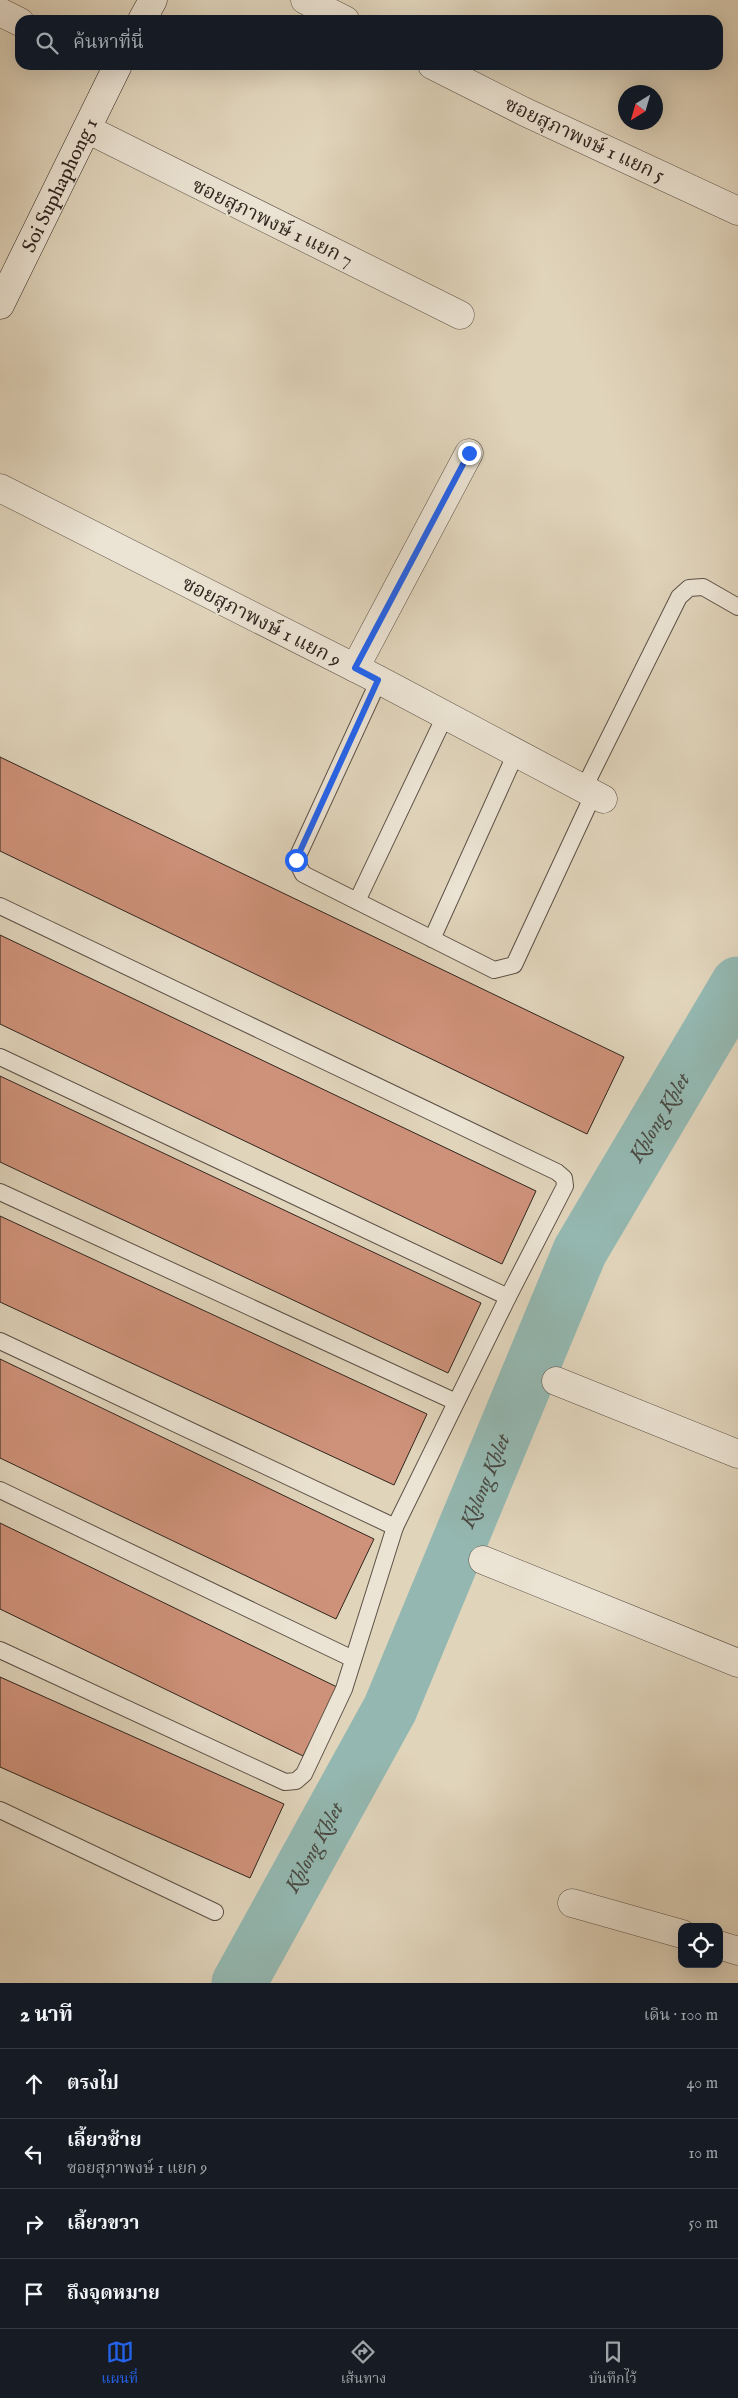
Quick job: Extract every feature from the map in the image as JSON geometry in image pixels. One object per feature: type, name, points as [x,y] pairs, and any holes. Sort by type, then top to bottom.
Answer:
[{"type":"street","points":[[145,15],[153,0]]},
{"type":"street","points":[[306,0],[334,15]]},
{"type":"street","points":[[0,12],[15,20]]},
{"type":"street","name":"Soi Suphaphong 1","points":[[0,305],[86,129],[112,70]]},
{"type":"street","name":"ซอยสุภาพงษ์ 1 แยก 5","points":[[442,70],[525,112],[738,211]]},
{"type":"street","name":"ซอยสุภาพงษ์ 1 แยก 7","points":[[86,129],[460,315]]},
{"type":"street","points":[[355,668],[469,453]]},
{"type":"street","name":"ซอยสุภาพงษ์ 1 แยก 9","points":[[0,488],[355,668],[594,793]]},
{"type":"street","points":[[556,1381],[738,1454]]},
{"type":"street","points":[[483,1560],[738,1663]]},
{"type":"street","points":[[572,1903],[678,1933]]},
{"type":"street","points":[[723,1946],[738,1951]]},
{"type":"lane","points":[[378,680],[296,860],[303,874],[494,970],[514,965],[594,793],[679,597],[689,588],[703,587],[738,607]]},
{"type":"lane","points":[[356,901],[445,716]]},
{"type":"lane","points":[[432,939],[516,753]]},
{"type":"lane","points":[[0,906],[557,1172],[564,1178],[566,1186],[508,1297],[395,1527],[344,1689],[304,1774],[296,1780],[285,1782],[0,1650]]},
{"type":"lane","points":[[0,1057],[508,1297]]},
{"type":"lane","points":[[0,1192],[456,1402]]},
{"type":"lane","points":[[0,1341],[395,1527]]},
{"type":"lane","points":[[0,1490],[353,1659]]},
{"type":"lane","points":[[0,1810],[215,1912]]},
{"type":"building","points":[[0,757],[624,1057],[587,1134],[0,851]]},
{"type":"building","points":[[0,935],[536,1191],[502,1264],[0,1024]]},
{"type":"building","points":[[0,1076],[481,1303],[448,1373],[0,1162]]},
{"type":"building","points":[[0,1216],[427,1414],[394,1485],[0,1302]]},
{"type":"building","points":[[0,1359],[374,1539],[336,1619],[0,1458]]},
{"type":"building","points":[[0,1523],[337,1687],[303,1756],[0,1609]]},
{"type":"building","points":[[0,1677],[284,1804],[250,1878],[0,1767]]},
{"type":"waterway","name":"Khlong Khlet","points":[[239,1983],[390,1709],[580,1251],[738,984]]},
{"type":"route","points":[[296,860],[378,680],[355,668],[469,453]]}]
